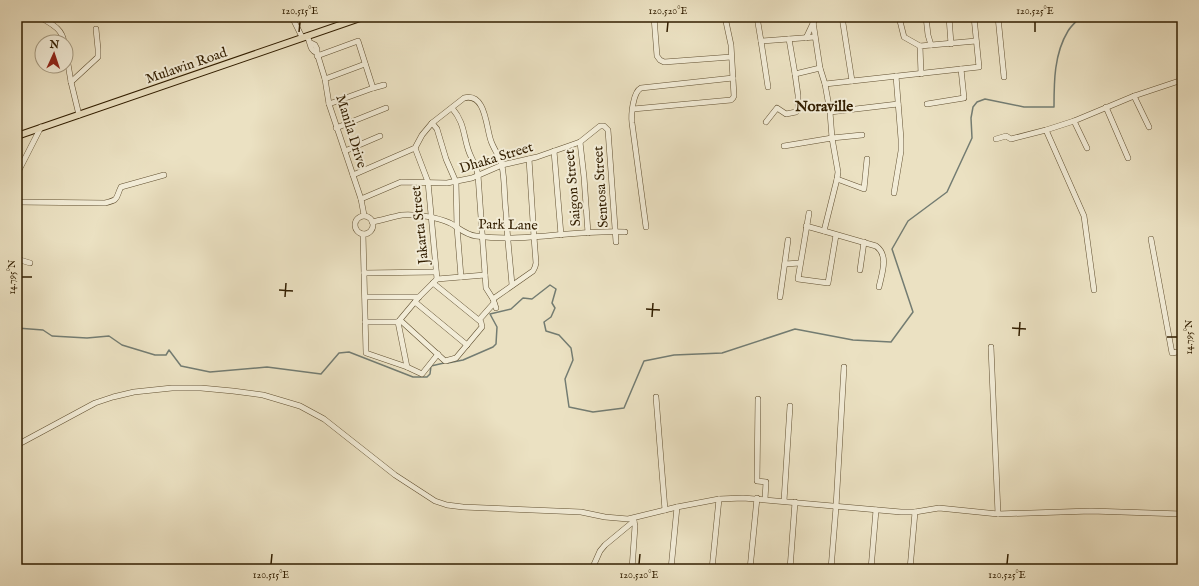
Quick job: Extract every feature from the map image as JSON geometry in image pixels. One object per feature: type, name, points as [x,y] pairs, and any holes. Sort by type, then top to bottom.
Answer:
[{"type":"main road","name":"Mulawin Road","points":[[17,136],[363,17]]},
{"type":"street","points":[[17,20],[28,17]]},
{"type":"street","points":[[40,17],[55,26],[61,34]]},
{"type":"street","name":"Manila Drive","points":[[292,17],[305,36],[315,45],[325,79],[329,104],[361,199],[364,215]]},
{"type":"street","points":[[654,17],[657,56],[660,60],[664,62],[732,57]]},
{"type":"street","points":[[633,109],[730,100],[733,98],[731,45],[725,17]]},
{"type":"street","points":[[757,17],[768,87]]},
{"type":"street","points":[[842,17],[852,80]]},
{"type":"street","points":[[899,17],[904,37],[920,46],[976,41]]},
{"type":"street","points":[[926,17],[931,45]]},
{"type":"street","points":[[949,17],[951,44]]},
{"type":"street","points":[[825,84],[979,67],[974,17]]},
{"type":"street","points":[[998,17],[1004,77]]},
{"type":"street","points":[[815,19],[815,37],[830,112],[832,138],[838,172],[824,231]]},
{"type":"street","points":[[806,38],[815,19]]},
{"type":"street","points":[[71,82],[98,57],[96,29]]},
{"type":"street","points":[[760,40],[815,37]]},
{"type":"street","points":[[766,122],[777,108],[786,114],[796,112],[798,110],[798,95],[790,39]]},
{"type":"street","points":[[317,55],[358,41],[373,88]]},
{"type":"street","points":[[920,46],[921,74]]},
{"type":"street","points":[[325,79],[365,64]]},
{"type":"street","points":[[795,74],[820,68]]},
{"type":"street","points":[[927,104],[964,98],[961,70]]},
{"type":"street","points":[[70,74],[79,115]]},
{"type":"street","points":[[894,193],[901,151],[896,76]]},
{"type":"street","points":[[646,227],[632,123],[636,92],[641,88],[733,78]]},
{"type":"street","points":[[996,139],[1006,136],[1011,139],[1046,130],[1134,96],[1182,80]]},
{"type":"street","points":[[329,104],[373,88],[384,86]]},
{"type":"street","points":[[1134,96],[1149,128]]},
{"type":"street","points":[[353,175],[415,148],[422,135],[432,123],[464,98],[470,97],[476,99],[485,115],[491,141],[502,165],[512,285]]},
{"type":"street","points":[[830,112],[898,104]]},
{"type":"street","points":[[1106,107],[1128,158]]},
{"type":"street","points":[[336,128],[386,108]]},
{"type":"street","points":[[452,108],[462,125],[468,150],[474,161],[478,175],[486,288],[494,303]]},
{"type":"street","points":[[1074,120],[1086,148]]},
{"type":"street","points":[[432,123],[437,129],[446,159],[456,182],[457,228],[461,277]]},
{"type":"street","name":"Dhaka Street","points":[[361,199],[401,182],[447,183],[472,178],[502,165],[529,159],[580,142],[600,126],[604,126],[608,130]]},
{"type":"street","points":[[17,174],[41,127]]},
{"type":"street","name":"Sentosa Street","points":[[608,130],[616,242]]},
{"type":"street","points":[[1046,130],[1084,216],[1094,290]]},
{"type":"street","points":[[784,146],[832,138],[862,135]]},
{"type":"street","points":[[345,151],[380,136]]},
{"type":"street","name":"Saigon Street","points":[[580,142],[588,233]]},
{"type":"street","name":"Jakarta Street","points":[[415,148],[428,182],[436,272],[435,281]]},
{"type":"street","points":[[554,151],[561,235]]},
{"type":"street","points":[[479,320],[512,285],[533,271],[536,267],[529,159]]},
{"type":"street","points":[[837,179],[867,190],[866,159]]},
{"type":"street","points":[[17,202],[105,203],[115,201],[121,187],[164,175]]},
{"type":"street","points":[[809,213],[798,279],[828,283],[836,235]]},
{"type":"street","points":[[364,215],[370,217],[372,228],[363,234],[356,230],[354,224],[356,219],[364,215]]},
{"type":"street","name":"Park Lane","points":[[372,222],[403,215],[432,217],[449,223],[464,233],[483,237],[507,238],[615,231],[625,232]]},
{"type":"street","points":[[806,226],[864,242],[880,249],[883,254],[884,262],[879,287]]},
{"type":"street","points":[[363,234],[366,353],[407,367],[422,374],[438,354]]},
{"type":"street","points":[[1151,239],[1172,353],[1182,351]]},
{"type":"street","points":[[780,297],[788,240]]},
{"type":"street","points":[[860,270],[864,242]]},
{"type":"street","points":[[17,259],[30,263]]},
{"type":"street","points":[[785,264],[800,263]]},
{"type":"street","points":[[364,273],[436,272]]},
{"type":"street","name":"Jakarta Street","points":[[399,321],[417,299],[435,281],[485,275]]},
{"type":"street","points":[[365,322],[399,321],[445,361],[456,358],[482,327],[481,322],[435,281]]},
{"type":"street","points":[[365,297],[417,299],[467,345]]},
{"type":"street","points":[[399,321],[407,367]]},
{"type":"street","points":[[991,347],[998,514]]},
{"type":"street","points":[[831,569],[844,367]]},
{"type":"street","points":[[17,445],[95,403],[113,397],[134,392],[172,388],[201,388],[263,395],[300,406],[324,419],[395,475],[435,501],[463,507],[581,512],[611,518],[633,519],[677,507],[719,499],[757,498],[836,507],[914,512],[939,508],[998,514],[1091,510],[1182,514]]},
{"type":"street","points":[[656,397],[665,510]]},
{"type":"street","points":[[758,399],[757,481],[766,482],[765,499]]},
{"type":"street","points":[[784,501],[790,406]]},
{"type":"street","points":[[750,569],[757,498]]},
{"type":"street","points":[[712,569],[719,499]]},
{"type":"street","points":[[790,569],[796,502]]},
{"type":"street","points":[[671,569],[677,507]]},
{"type":"street","points":[[871,569],[876,510]]},
{"type":"street","points":[[910,569],[914,512]]},
{"type":"street","points":[[592,569],[600,551],[633,519]]},
{"type":"street","points":[[632,569],[635,526],[633,519]]},
{"type":"waterway","points":[[448,363],[463,360],[493,347],[496,344],[497,327],[490,314],[511,309],[523,298],[532,299],[550,285],[556,289],[552,303],[555,308],[551,317],[544,322],[546,331],[559,335],[571,348],[573,360],[565,379],[569,407],[593,412],[624,408],[644,361],[674,355],[722,353],[795,329],[853,340],[891,342],[913,312],[892,249],[908,221],[947,192],[972,138],[971,118],[973,107],[977,102],[985,99],[1024,107],[1054,107],[1057,59],[1063,40],[1068,31],[1080,17]]},
{"type":"waterway","points":[[17,328],[43,330],[52,336],[87,338],[109,336],[122,345],[155,355],[166,355],[169,350],[181,366],[210,372],[267,367],[321,374],[339,353],[349,352],[413,377],[427,377],[430,374],[431,366],[444,363]]},
{"type":"district","name":"Noraville","points":[[824,106]]}]
